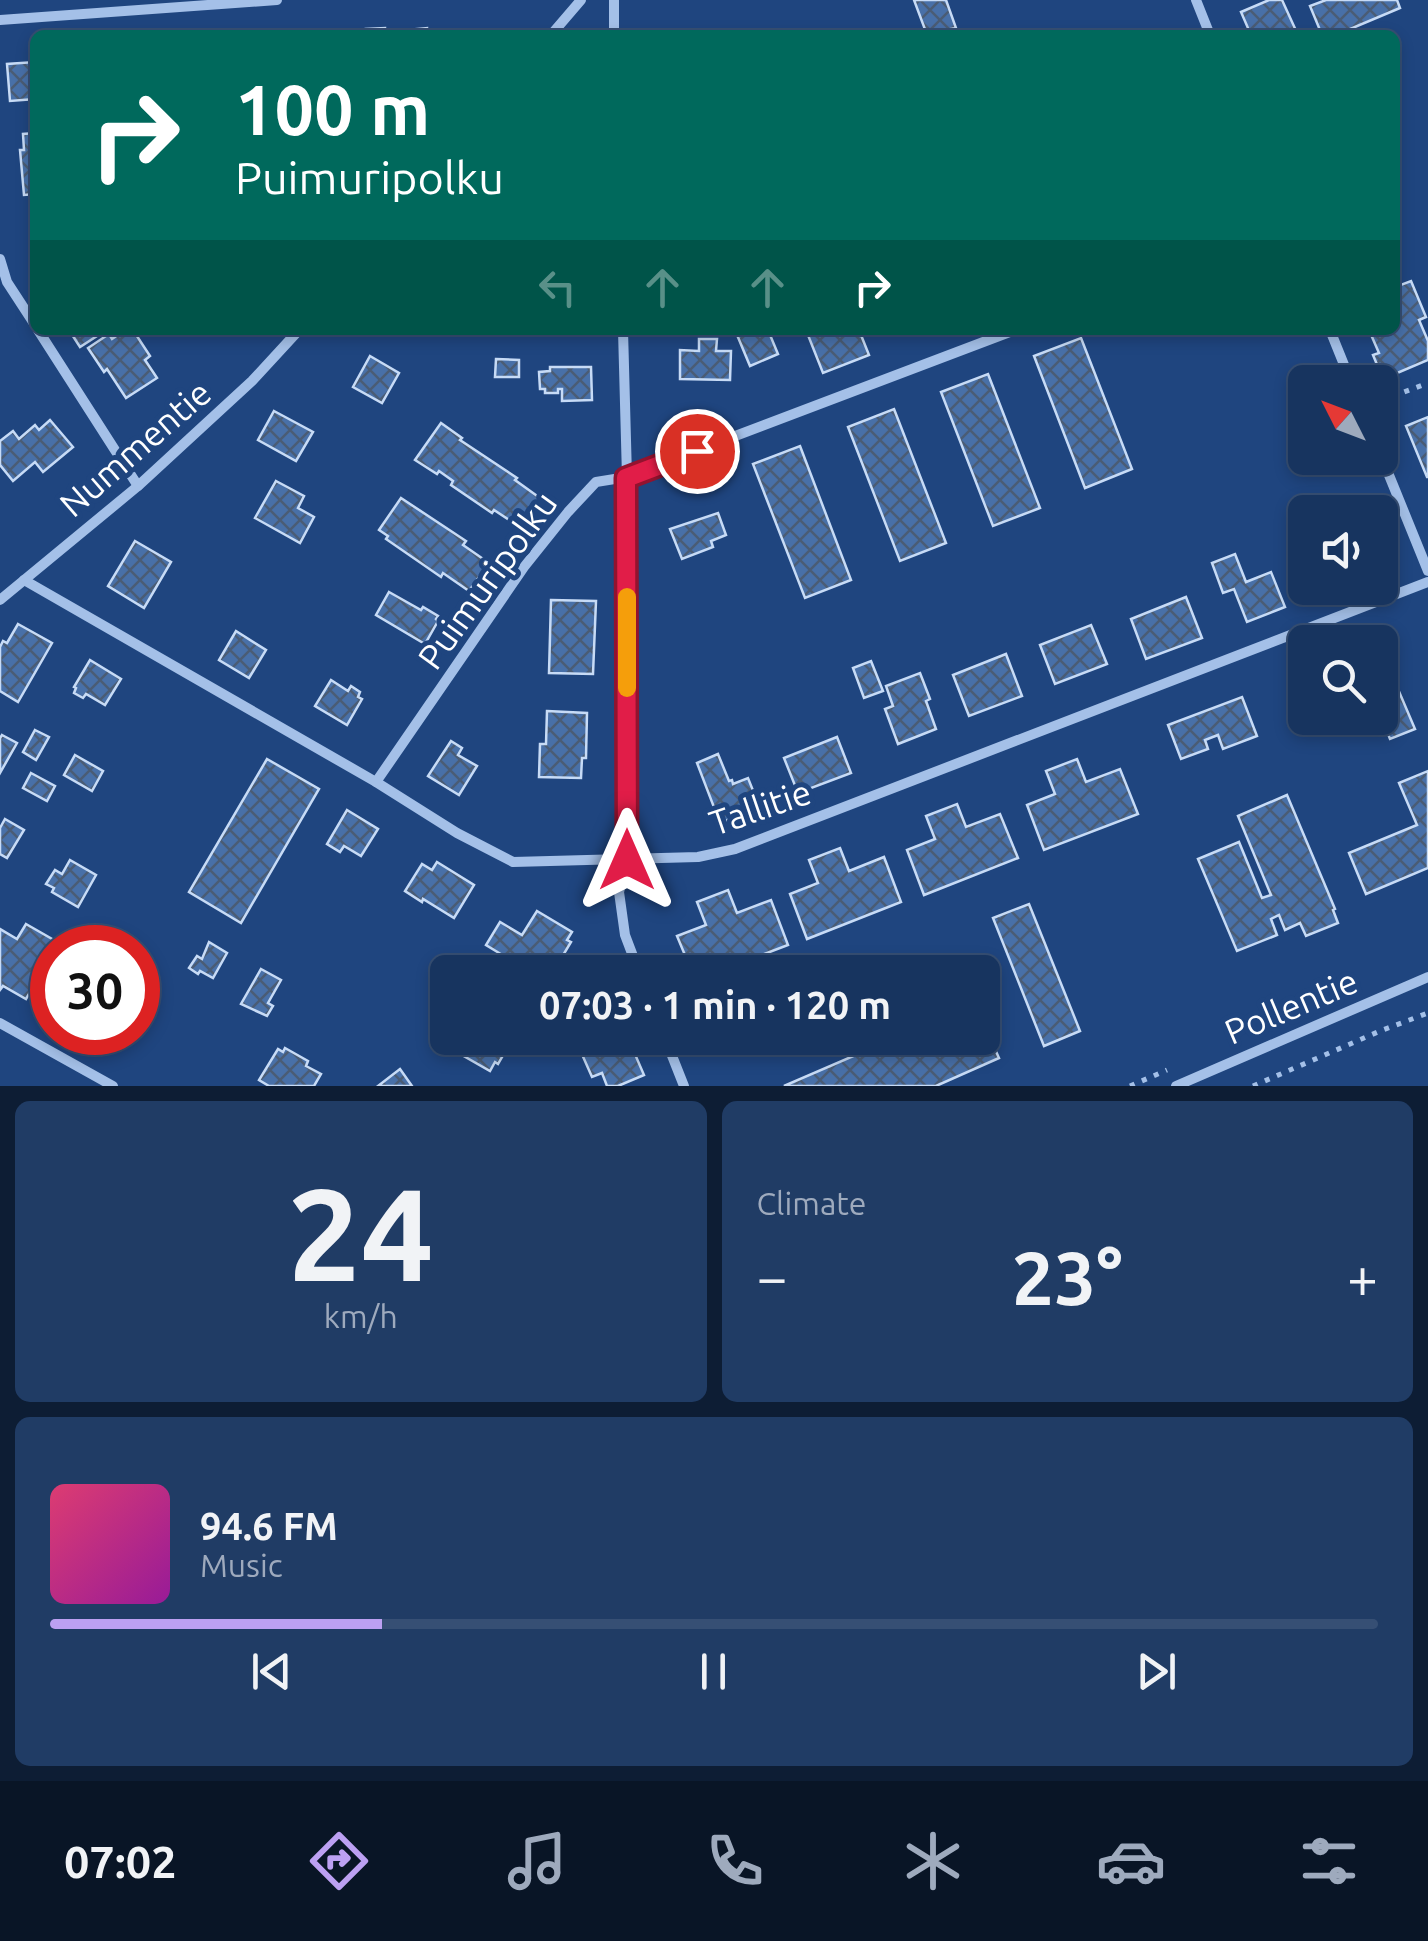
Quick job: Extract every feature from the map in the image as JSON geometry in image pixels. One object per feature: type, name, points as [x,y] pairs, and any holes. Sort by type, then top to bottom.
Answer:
[{"type":"street","points":[[0,20],[277,0]]},
{"type":"street","points":[[556,30],[580,0]]},
{"type":"street","points":[[614,0],[614,30]]},
{"type":"street","points":[[1196,0],[1208,30]]},
{"type":"street","points":[[0,259],[8,282],[30,316]]},
{"type":"street","points":[[42,335],[138,486]]},
{"type":"street","name":"Nummentie","points":[[0,600],[138,486],[252,382],[294,335]]},
{"type":"street","points":[[622,335],[627,860],[619,892],[625,935],[633,955]]},
{"type":"street","name":"Puimuripolku","points":[[376,782],[524,567],[596,482],[626,478],[1002,335]]},
{"type":"street","points":[[1332,335],[1344,365]]},
{"type":"street","points":[[1389,475],[1428,571]]},
{"type":"street","name":"Tallitie","points":[[24,580],[513,862],[698,857],[735,849],[1428,582]]},
{"type":"street","name":"Pollentie","points":[[1176,1086],[1428,977]]},
{"type":"street","points":[[0,1023],[113,1086]]},
{"type":"street","points":[[671,1055],[684,1086]]},
{"type":"path","points":[[1398,394],[1428,382]]},
{"type":"path","points":[[1253,1086],[1428,1013]]},
{"type":"building","points":[[914,0],[946,0],[956,28],[925,30]]},
{"type":"building","points":[[1269,0],[1282,0],[1296,30],[1249,30],[1241,12]]},
{"type":"building","points":[[1326,0],[1397,0],[1400,8],[1348,30],[1320,30],[1310,6]]},
{"type":"building","points":[[30,62],[30,99],[10,101],[7,64]]},
{"type":"building","points":[[30,133],[30,194],[24,195],[20,150],[24,150],[23,134]]},
{"type":"building","points":[[1411,281],[1426,317],[1419,320],[1428,341],[1428,360],[1398,373],[1398,365],[1377,365],[1373,355],[1379,353],[1371,335],[1400,335],[1400,285]]},
{"type":"building","points":[[72,335],[98,335],[80,347]]},
{"type":"building","points":[[108,335],[112,339],[118,335],[136,335],[150,356],[145,360],[157,378],[126,398],[88,348]]},
{"type":"building","points":[[737,335],[770,335],[778,354],[750,366]]},
{"type":"building","points":[[808,335],[861,335],[869,355],[823,373]]},
{"type":"building","points":[[1081,338],[1132,469],[1085,488],[1034,356]]},
{"type":"building","points":[[699,339],[717,339],[716,351],[731,351],[730,380],[680,379],[680,350],[699,351]]},
{"type":"building","points":[[370,356],[399,373],[382,403],[353,387]]},
{"type":"building","points":[[496,359],[519,360],[519,377],[495,377]]},
{"type":"building","points":[[550,367],[591,367],[592,400],[562,401],[562,389],[545,393],[545,389],[540,389],[539,372],[550,371]]},
{"type":"building","points":[[988,374],[1040,508],[993,526],[941,392]]},
{"type":"building","points":[[894,409],[946,543],[900,561],[848,427]]},
{"type":"building","points":[[274,411],[313,432],[296,461],[258,440]]},
{"type":"building","points":[[1428,417],[1428,477],[1427,477],[1406,426]]},
{"type":"building","points":[[50,420],[73,447],[43,472],[35,462],[13,481],[0,465],[0,441],[13,431],[19,439],[35,425],[39,430]]},
{"type":"building","points":[[441,423],[540,498],[520,527],[451,485],[453,481],[439,471],[437,474],[415,460]]},
{"type":"building","points":[[800,446],[851,580],[805,598],[753,464]]},
{"type":"building","points":[[276,481],[304,496],[298,508],[314,517],[300,543],[255,518]]},
{"type":"building","points":[[401,498],[466,541],[463,545],[489,563],[469,591],[443,573],[441,577],[379,530]]},
{"type":"building","points":[[718,513],[726,535],[711,541],[713,547],[682,559],[670,529]]},
{"type":"building","points":[[135,541],[171,562],[144,608],[108,586]]},
{"type":"building","points":[[1235,554],[1246,582],[1271,572],[1285,607],[1247,622],[1234,589],[1223,593],[1212,563]]},
{"type":"building","points":[[389,592],[438,616],[425,644],[376,615]]},
{"type":"building","points":[[1186,597],[1202,638],[1146,659],[1131,619]]},
{"type":"building","points":[[551,600],[596,601],[593,674],[549,673]]},
{"type":"building","points":[[18,624],[52,643],[18,702],[0,691],[0,647],[3,641],[7,643]]},
{"type":"building","points":[[1091,625],[1107,664],[1055,684],[1040,645]]},
{"type":"building","points":[[236,631],[266,650],[249,678],[219,660]]},
{"type":"building","points":[[1006,654],[1022,696],[969,716],[953,675]]},
{"type":"building","points":[[90,660],[121,679],[105,705],[86,694],[83,698],[74,693]]},
{"type":"building","points":[[871,661],[883,691],[864,698],[853,668]]},
{"type":"building","points":[[920,673],[936,729],[898,744],[885,709],[893,706],[886,686]]},
{"type":"building","points":[[331,680],[348,691],[351,686],[360,692],[358,697],[362,699],[347,725],[315,706]]},
{"type":"building","points":[[1398,689],[1415,729],[1390,739],[1388,735],[1398,735]]},
{"type":"building","points":[[1242,697],[1257,736],[1223,749],[1218,735],[1205,740],[1208,749],[1181,759],[1168,725]]},
{"type":"building","points":[[547,711],[587,713],[586,758],[582,758],[581,778],[539,777]]},
{"type":"building","points":[[35,730],[49,737],[36,760],[23,752]]},
{"type":"building","points":[[2,735],[17,743],[0,773],[0,738]]},
{"type":"building","points":[[837,737],[851,773],[798,793],[784,758]]},
{"type":"building","points":[[451,741],[462,748],[458,755],[477,766],[459,795],[428,776]]},
{"type":"building","points":[[718,754],[729,781],[733,784],[748,778],[760,808],[720,823],[697,763]]},
{"type":"building","points":[[75,755],[103,771],[92,791],[64,775]]},
{"type":"building","points":[[267,759],[319,789],[241,923],[189,892]]},
{"type":"building","points":[[1077,759],[1086,782],[1120,769],[1138,814],[1044,850],[1027,805],[1055,794],[1046,771]]},
{"type":"building","points":[[1428,771],[1428,868],[1366,894],[1349,853],[1417,825],[1399,783]]},
{"type":"building","points":[[31,773],[55,786],[47,801],[23,788]]},
{"type":"building","points":[[1287,795],[1338,923],[1306,936],[1300,923],[1285,930],[1279,915],[1271,919],[1277,935],[1237,951],[1198,859],[1239,842],[1262,898],[1271,895],[1238,816]]},
{"type":"building","points":[[957,804],[966,827],[1000,814],[1018,858],[924,895],[907,850],[935,839],[926,816]]},
{"type":"building","points":[[347,810],[378,829],[361,856],[344,846],[340,852],[327,844]]},
{"type":"building","points":[[5,819],[24,830],[7,858],[0,854],[0,828]]},
{"type":"building","points":[[840,848],[849,871],[884,857],[901,902],[807,939],[790,894],[818,883],[809,860]]},
{"type":"building","points":[[70,860],[96,875],[78,907],[46,884],[55,870],[62,874]]},
{"type":"building","points":[[437,862],[474,885],[454,918],[405,891],[422,864],[432,870]]},
{"type":"building","points":[[728,890],[737,913],[771,900],[788,945],[762,955],[685,955],[677,936],[706,925],[697,902]]},
{"type":"building","points":[[1029,904],[1080,1031],[1044,1046],[993,918]]},
{"type":"building","points":[[537,911],[572,932],[563,955],[502,955],[486,945],[500,922],[522,935]]},
{"type":"building","points":[[26,924],[30,926],[30,992],[26,999],[3,986],[0,990],[0,929],[17,939]]},
{"type":"building","points":[[209,942],[227,953],[213,978],[189,968],[197,956],[202,959]]},
{"type":"building","points":[[261,969],[281,980],[268,1003],[273,1006],[267,1016],[241,1004]]},
{"type":"building","points":[[285,1048],[321,1074],[314,1086],[269,1086],[259,1080],[278,1049],[283,1052]]},
{"type":"building","points":[[462,1055],[503,1055],[490,1071]]},
{"type":"building","points":[[582,1055],[635,1055],[644,1075],[618,1086],[607,1086],[602,1073],[592,1077]]},
{"type":"building","points":[[856,1055],[999,1058],[936,1086],[784,1086]]},
{"type":"building","points":[[400,1069],[412,1086],[378,1086]]},
{"type":"slow traffic","points":[[627,597],[627,688]]},
{"type":"route","points":[[627,860],[626,478],[697,451]]}]
